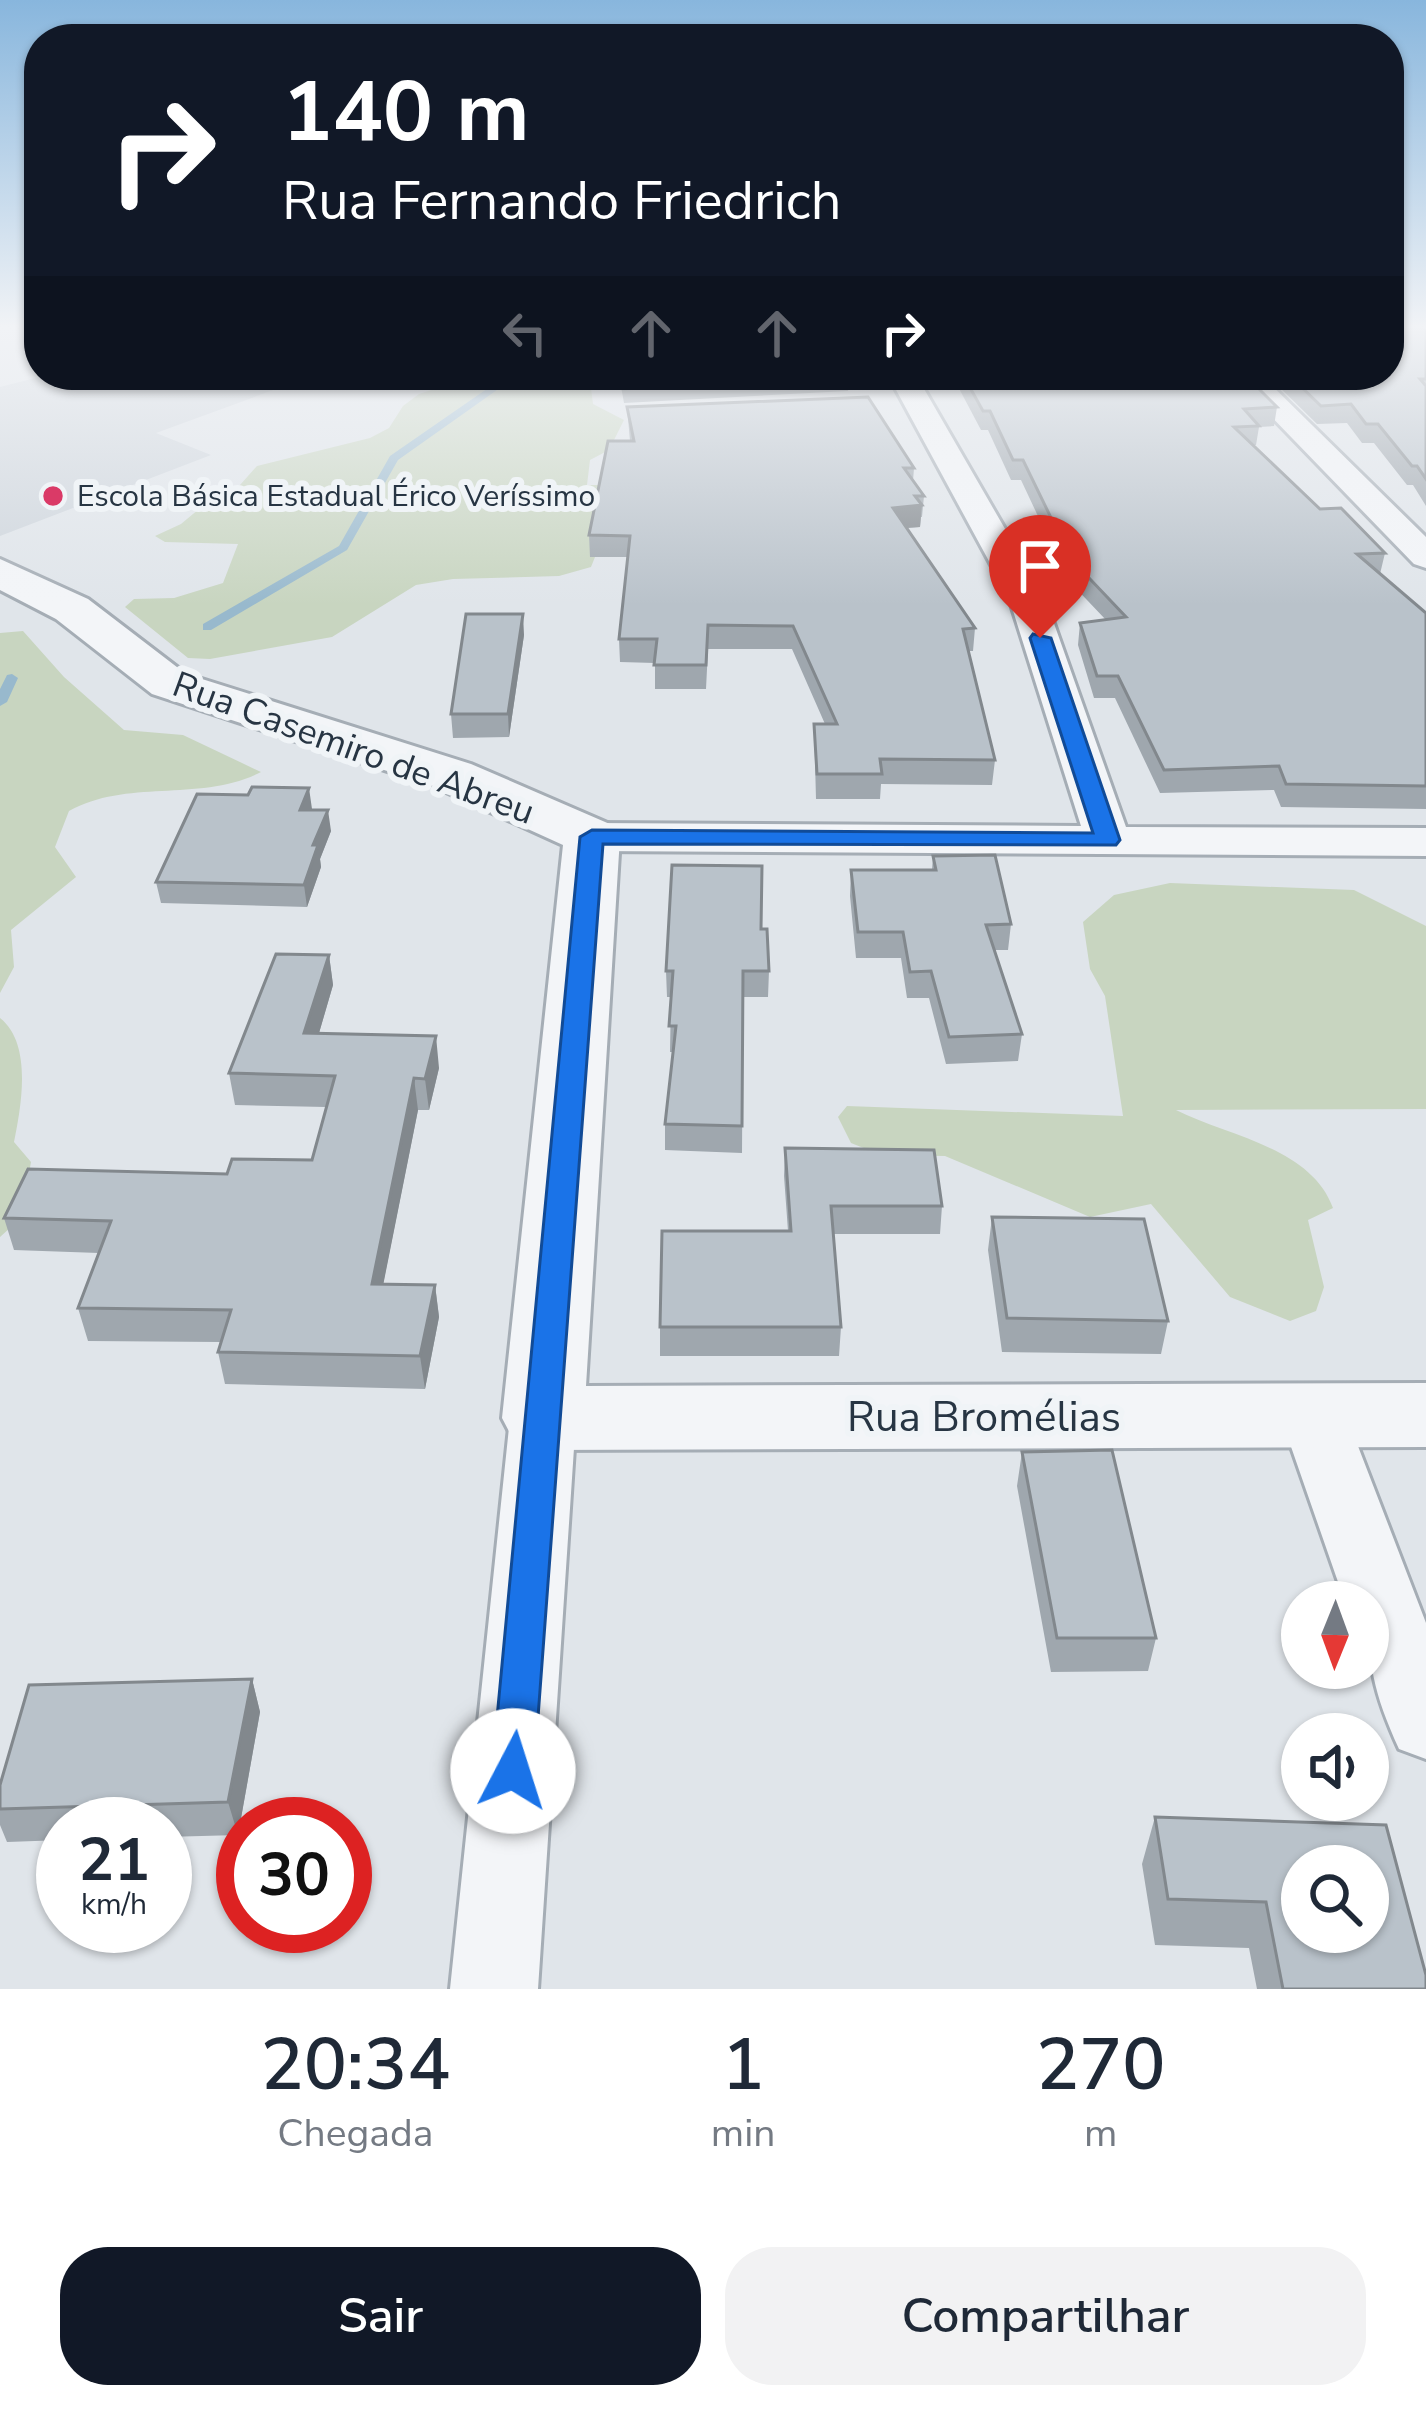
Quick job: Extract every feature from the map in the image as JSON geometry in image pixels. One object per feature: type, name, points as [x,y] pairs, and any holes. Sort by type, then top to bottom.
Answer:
[{"type":"street","points":[[927,419],[1027,598],[1108,840]]},
{"type":"street","points":[[1289,419],[1426,556]]},
{"type":"street","name":"Rua Casemiro de Abreu","points":[[0,572],[72,610],[169,684],[452,775],[592,837]]},
{"type":"street","points":[[494,1989],[592,837],[1426,842]]},
{"type":"street","points":[[1313,1415],[1426,1724]]},
{"type":"street","name":"Rua Bromélias","points":[[543,1418],[1426,1415]]},
{"type":"shaded area","points":[[0,419],[195,419],[156,433],[211,455],[0,536]]},
{"type":"green space","points":[[395,419],[624,420],[609,450],[590,460],[587,485],[624,485],[591,567],[559,576],[453,579],[416,585],[332,637],[210,659],[188,658],[125,607],[134,599],[174,598],[223,583],[238,544],[165,542],[155,536],[240,485],[257,466],[370,438],[389,428]]},
{"type":"green space","points":[[23,631],[64,677],[124,730],[183,735],[261,772],[214,787],[115,795],[69,811],[55,847],[76,877],[11,930],[14,967],[0,993],[0,633]]},
{"type":"green space","points":[[1170,883],[1354,890],[1426,926],[1426,1109],[1176,1110],[1287,1157],[1322,1187],[1333,1208],[1308,1220],[1324,1287],[1316,1311],[1290,1321],[1230,1297],[1151,1204],[1090,1217],[945,1156],[881,1155],[851,1143],[838,1117],[847,1106],[1123,1116],[1105,996],[1090,969],[1083,922],[1114,895]]},
{"type":"green space","points":[[0,1018],[10,1029],[21,1059],[14,1142],[31,1162],[21,1218],[0,1237]]},
{"type":"building","points":[[629,419],[882,419],[914,468],[904,468],[924,496],[915,496],[922,505],[893,508],[975,628],[963,629],[995,760],[880,759],[882,774],[817,774],[814,724],[837,724],[793,626],[708,625],[706,665],[654,665],[657,639],[619,639],[630,536],[589,535],[608,441],[634,441]]},
{"type":"building","points":[[994,419],[1253,419],[1259,426],[1234,427],[1320,509],[1341,508],[1385,553],[1357,554],[1426,613],[1426,786],[1286,784],[1279,766],[1164,770],[1118,676],[1097,676],[1080,623],[1126,617],[1071,559],[1023,460],[1013,460]]},
{"type":"building","points":[[1362,419],[1426,419],[1426,479],[1378,424],[1366,424]]},
{"type":"building","points":[[466,614],[523,614],[508,714],[451,714]]},
{"type":"building","points":[[252,787],[309,788],[300,810],[328,810],[313,845],[318,845],[304,885],[156,882],[197,794],[248,795]]},
{"type":"building","points":[[995,855],[1011,924],[986,925],[1022,1034],[949,1037],[931,971],[910,972],[903,932],[858,932],[851,870],[936,870],[933,856]]},
{"type":"building","points":[[672,865],[762,866],[761,929],[767,929],[769,971],[743,971],[742,1126],[665,1124],[676,1026],[669,1026],[673,971],[666,971]]},
{"type":"building","points":[[276,954],[329,955],[304,1033],[436,1036],[425,1079],[414,1078],[372,1284],[435,1285],[420,1356],[218,1352],[231,1310],[78,1308],[111,1221],[4,1218],[28,1169],[227,1174],[232,1159],[312,1160],[335,1076],[229,1073]]},
{"type":"building","points":[[785,1148],[934,1150],[942,1206],[831,1206],[841,1327],[660,1327],[662,1231],[791,1231]]},
{"type":"building","points":[[992,1217],[1144,1219],[1168,1321],[1007,1318]]},
{"type":"building","points":[[1112,1450],[1156,1638],[1057,1638],[1022,1452]]},
{"type":"building","points":[[252,1679],[229,1797],[192,1803],[192,1797],[36,1797],[36,1808],[0,1809],[0,1785],[29,1685]]},
{"type":"building","points":[[1155,1817],[1386,1825],[1426,1989],[1283,1989],[1266,1902],[1168,1899]]},
{"type":"waterway","points":[[207,627],[343,548],[394,458],[450,419]]},
{"type":"waterway","points":[[0,702],[12,678]]},
{"type":"place","name":"Escola Básica Estadual Érico Veríssimo","points":[[53,496]]},
{"type":"route","points":[[513,1771],[592,837],[1108,840],[1040,638]]}]
